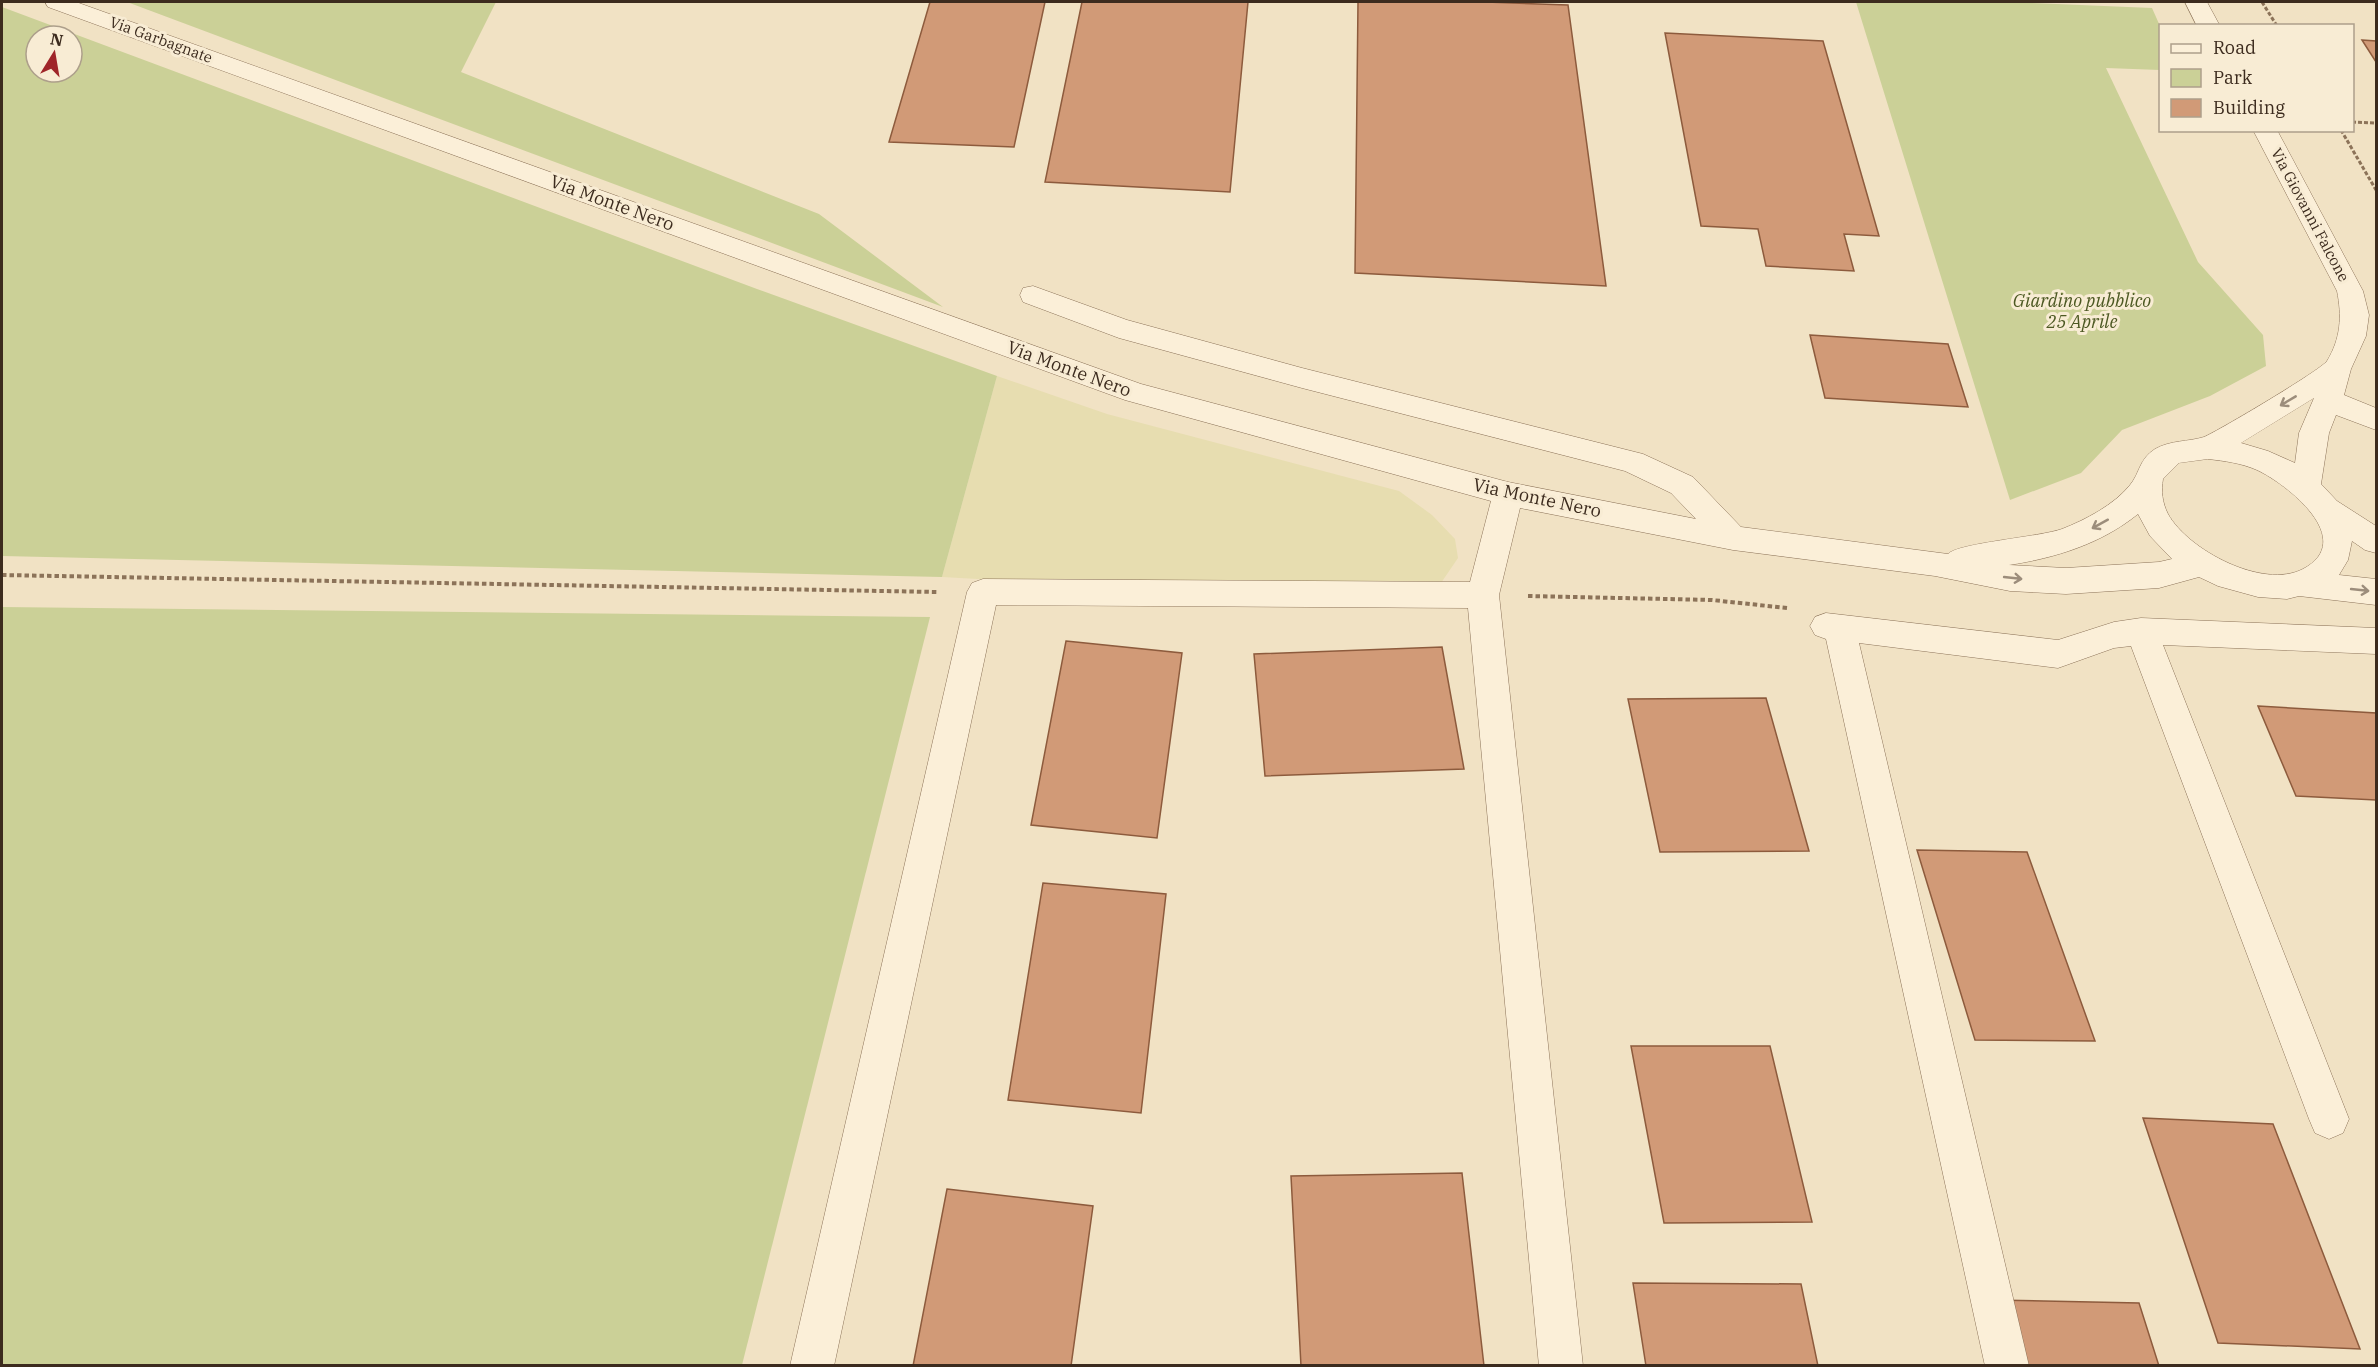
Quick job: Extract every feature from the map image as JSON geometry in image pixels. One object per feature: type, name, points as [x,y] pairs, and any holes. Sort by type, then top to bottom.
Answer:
[{"type":"street","name":"Via Garbagnate","points":[[56,2],[233,66]]},
{"type":"street","points":[[2196,2],[2208,24]]},
{"type":"street","name":"Via Monte Nero","points":[[233,66],[1135,393],[1508,494],[1733,538],[1935,564],[2010,578],[2066,581],[2160,575],[2202,564]]},
{"type":"street","name":"Via Giovanni Falcone","points":[[2266,132],[2350,291],[2355,315],[2352,336],[2337,369],[2328,400],[2314,433],[2306,487]]},
{"type":"street","points":[[1033,296],[1119,328],[1302,378],[1633,462],[1682,485],[1733,538]]},
{"type":"street","points":[[2208,448],[2292,399],[2337,369]]},
{"type":"street","points":[[2328,400],[2376,419]]},
{"type":"street","points":[[2376,541],[2326,509],[2306,487],[2284,471],[2259,459],[2233,451],[2208,448],[2183,450],[2163,458],[2150,471],[2146,489],[2149,508],[2160,528],[2178,547],[2202,564],[2234,578],[2267,585],[2301,584],[2376,592]]},
{"type":"street","name":"Via Monte Nero","points":[[1935,564],[2048,547],[2068,540],[2108,520],[2146,489]]},
{"type":"street","points":[[1508,494],[1483,595],[1562,1365]]},
{"type":"street","points":[[2301,584],[2324,573],[2336,555],[2337,534],[2326,509]]},
{"type":"street","points":[[2267,585],[2278,636]]},
{"type":"street","points":[[812,1365],[983,592],[1483,595]]},
{"type":"street","points":[[2007,1365],[1832,626],[2058,654],[2114,635],[2141,632],[2376,641]]},
{"type":"street","points":[[2141,632],[2329,1119]]},
{"type":"path","points":[[2262,2],[2276,24]]},
{"type":"path","points":[[2354,122],[2376,123]]},
{"type":"path","points":[[2342,132],[2376,189]]},
{"type":"path","points":[[2,575],[983,592]]},
{"type":"path","points":[[1483,595],[1712,600],[1791,608],[1832,626]]},
{"type":"shaded area","points":[[997,376],[1107,414],[1399,491],[1432,515],[1455,539],[1458,558],[1441,583],[1311,598],[942,577]]},
{"type":"green space","points":[[127,2],[496,2],[461,72],[819,214],[943,307]]},
{"type":"green space","name":"Giardino pubblico 25 Aprile","points":[[1856,2],[2010,2],[2152,8],[2159,24],[2159,70],[2106,68],[2198,262],[2263,335],[2266,366],[2210,396],[2122,430],[2081,473],[2010,500]]},
{"type":"green space","points":[[2,7],[48,24],[24,24],[24,84],[84,84],[84,38],[757,289],[997,376],[942,577],[2,556]]},
{"type":"green space","points":[[2,607],[930,617],[742,1365],[2,1365]]},
{"type":"building","points":[[930,2],[1045,2],[1014,147],[889,142]]},
{"type":"building","points":[[1082,2],[1248,2],[1230,192],[1045,182]]},
{"type":"building","points":[[1358,2],[1486,2],[1568,5],[1606,286],[1355,273]]},
{"type":"building","points":[[1665,33],[1823,41],[1879,236],[1844,234],[1854,271],[1766,266],[1758,229],[1701,226]]},
{"type":"building","points":[[2362,40],[2376,41],[2376,62]]},
{"type":"building","points":[[1810,335],[1948,344],[1968,407],[1825,398]]},
{"type":"building","points":[[1066,641],[1182,653],[1157,838],[1031,825]]},
{"type":"building","points":[[1442,647],[1464,769],[1265,776],[1254,654]]},
{"type":"building","points":[[1766,698],[1809,851],[1660,852],[1628,699]]},
{"type":"building","points":[[2258,706],[2376,713],[2376,800],[2296,796]]},
{"type":"building","points":[[1917,850],[2027,852],[2095,1041],[1975,1040]]},
{"type":"building","points":[[1043,883],[1166,894],[1141,1113],[1008,1100]]},
{"type":"building","points":[[1631,1046],[1770,1046],[1812,1222],[1664,1223]]},
{"type":"building","points":[[2143,1118],[2273,1124],[2360,1349],[2218,1343]]},
{"type":"building","points":[[1462,1173],[1484,1366],[1301,1366],[1291,1176]]},
{"type":"building","points":[[947,1189],[1093,1206],[1071,1366],[913,1366]]},
{"type":"building","points":[[1633,1283],[1801,1284],[1818,1366],[1646,1366]]},
{"type":"building","points":[[1994,1300],[2139,1303],[2159,1366],[2012,1366]]}]
